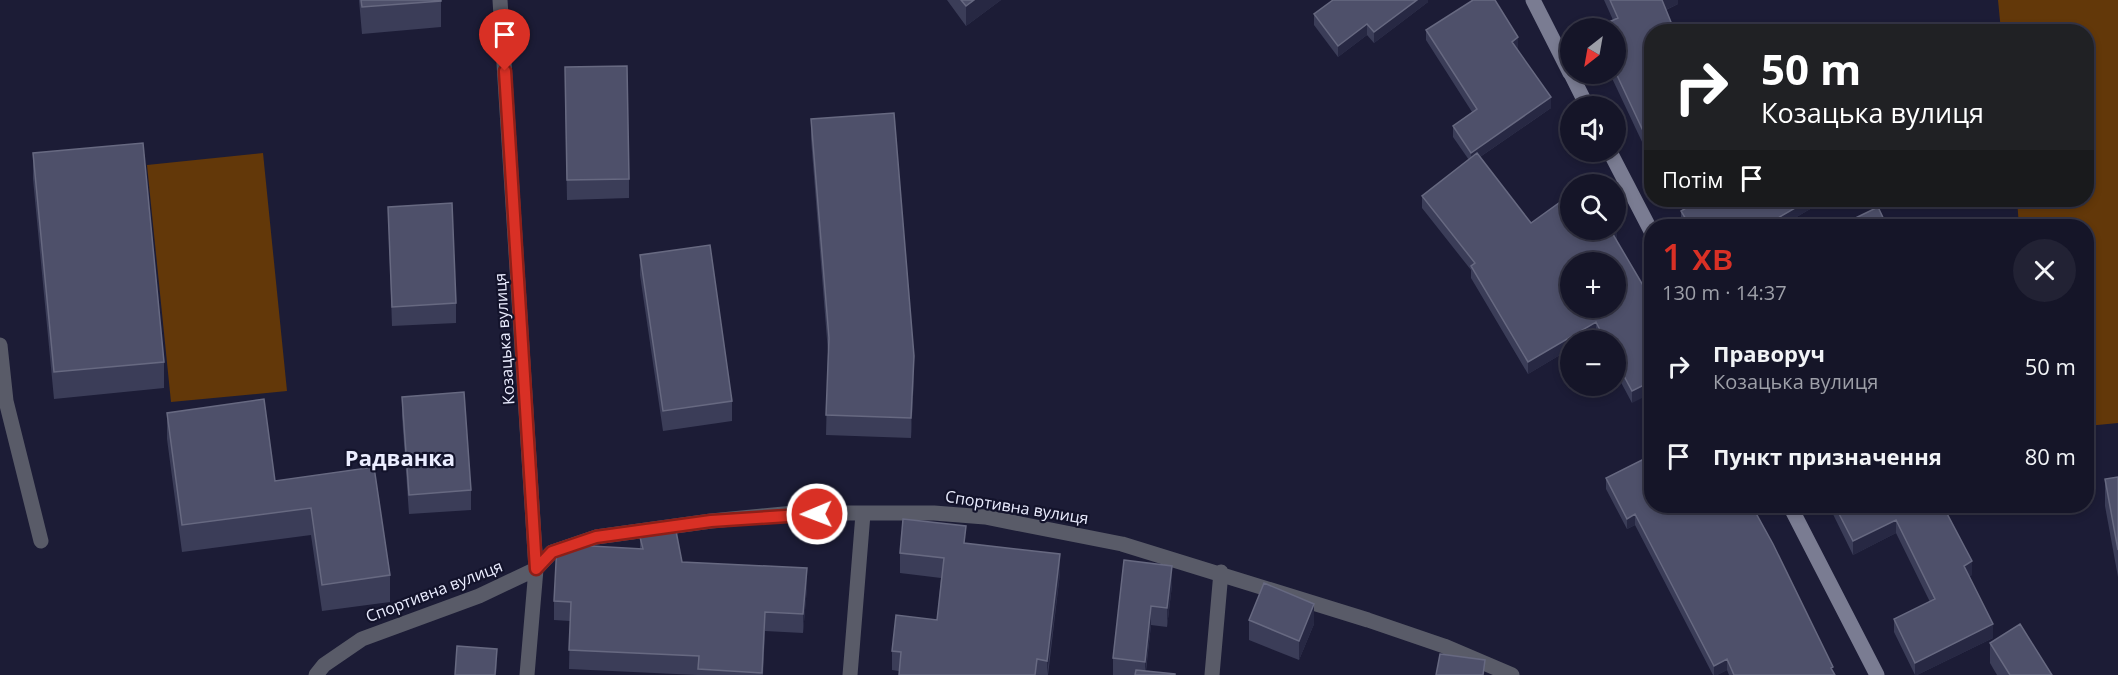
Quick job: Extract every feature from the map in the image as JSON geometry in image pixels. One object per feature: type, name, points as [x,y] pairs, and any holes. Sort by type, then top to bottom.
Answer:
[{"type":"street","name":"Козацька вулиця","points":[[501,0],[536,569],[527,675]]},
{"type":"street","points":[[1533,0],[1560,53]]},
{"type":"street","points":[[1615,162],[1645,219]]},
{"type":"street","points":[[0,345],[6,401],[41,541]]},
{"type":"street","name":"Спортивна вулиця","points":[[316,675],[324,665],[362,639],[479,596],[536,569],[552,552],[596,537],[711,521],[794,513],[934,513],[985,517],[1122,544],[1221,572],[1444,646],[1512,675]]},
{"type":"street","points":[[1794,513],[1877,675]]},
{"type":"street","points":[[850,675],[863,514]]},
{"type":"street","points":[[1212,675],[1221,572]]},
{"type":"shaded area","points":[[1998,0],[2118,0],[2118,423],[2094,425],[2094,219],[2018,219],[2018,207],[2094,207],[2094,24],[2000,24]]},
{"type":"shaded area","points":[[263,153],[287,391],[171,402],[147,165]]},
{"type":"building","points":[[361,0],[441,0],[441,1],[362,7]]},
{"type":"building","points":[[961,0],[974,0],[966,6]]},
{"type":"building","points":[[1333,0],[1417,0],[1374,32],[1367,24],[1338,46],[1314,14]]},
{"type":"building","points":[[1473,0],[1495,0],[1518,37],[1512,42],[1551,97],[1471,153],[1453,126],[1477,109],[1426,30]]},
{"type":"building","points":[[1610,0],[1662,0],[1672,24],[1644,24],[1644,133],[1621,84],[1626,84],[1626,18],[1618,18]]},
{"type":"building","points":[[627,66],[629,179],[567,180],[565,67]]},
{"type":"building","points":[[894,113],[914,356],[911,418],[826,415],[829,338],[811,119]]},
{"type":"building","points":[[143,143],[164,362],[54,372],[33,153]]},
{"type":"building","points":[[1477,153],[1531,223],[1560,202],[1560,240],[1616,240],[1623,252],[1560,252],[1560,318],[1626,318],[1626,256],[1644,287],[1644,385],[1632,391],[1626,380],[1626,330],[1600,330],[1596,322],[1582,330],[1560,330],[1560,343],[1528,362],[1471,266],[1475,263],[1422,196]]},
{"type":"building","points":[[452,203],[456,303],[392,307],[388,207]]},
{"type":"building","points":[[1688,207],[1797,207],[1776,219],[1686,219],[1681,211]]},
{"type":"building","points":[[1878,207],[1884,219],[1853,219]]},
{"type":"building","points":[[710,245],[732,401],[663,411],[640,255]]},
{"type":"building","points":[[464,392],[471,490],[409,495],[402,397]]},
{"type":"building","points":[[264,399],[275,481],[374,467],[390,575],[322,585],[311,508],[182,525],[167,413]]},
{"type":"building","points":[[1644,459],[1644,513],[1756,513],[1835,675],[1734,675],[1727,659],[1714,666],[1635,514],[1627,519],[1606,478]]},
{"type":"building","points":[[2118,477],[2118,550],[2105,479]]},
{"type":"building","points":[[1839,513],[1947,513],[1972,561],[1964,566],[1993,624],[1915,663],[1894,619],[1935,599],[1896,520],[1853,541]]},
{"type":"building","points":[[903,519],[966,526],[964,543],[1060,554],[1047,661],[1037,659],[1035,675],[899,675],[901,652],[892,651],[896,615],[937,620],[944,558],[900,553]]},
{"type":"building","points":[[676,531],[682,562],[807,568],[803,614],[765,612],[762,673],[698,669],[699,656],[569,650],[571,602],[554,601],[557,544],[643,549],[640,537]]},
{"type":"building","points":[[1124,560],[1172,566],[1167,608],[1151,606],[1145,662],[1113,658]]},
{"type":"building","points":[[1264,583],[1314,604],[1299,641],[1249,620]]},
{"type":"building","points":[[2020,624],[2052,675],[2010,675],[1990,643]]},
{"type":"building","points":[[457,646],[497,649],[495,675],[455,675]]},
{"type":"building","points":[[1440,654],[1485,660],[1483,675],[1436,675]]},
{"type":"building","points":[[1136,670],[1175,674],[1175,675],[1135,675]]},
{"type":"district","name":"Радванка","points":[[400,458]]},
{"type":"route","points":[[505,71],[536,569],[552,552],[565,545],[596,537],[711,521],[794,513],[817,514]]}]
